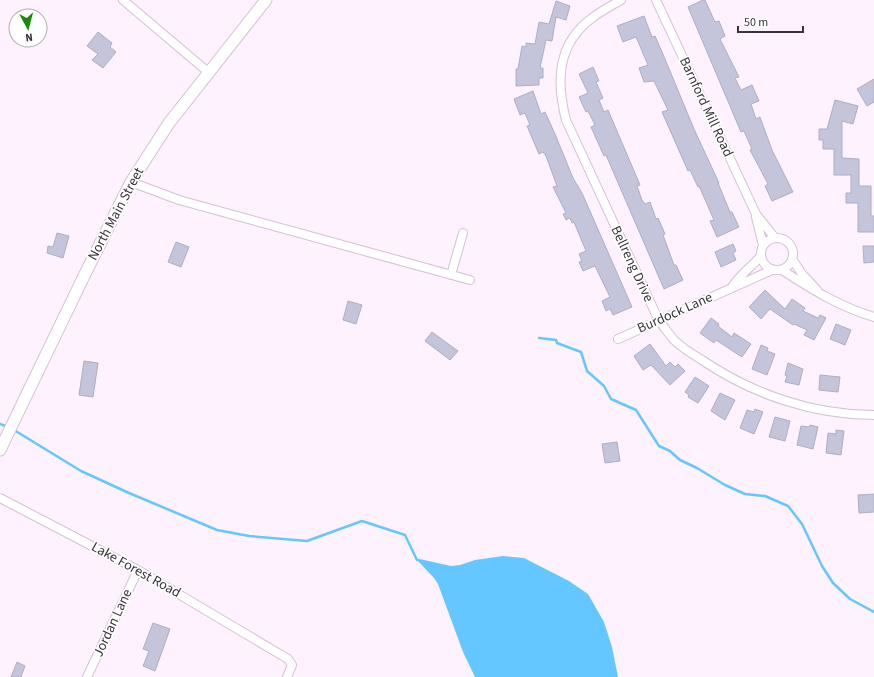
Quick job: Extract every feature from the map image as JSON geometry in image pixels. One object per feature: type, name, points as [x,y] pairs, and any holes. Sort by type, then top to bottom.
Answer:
[{"type":"main road","name":"North Main Street","points":[[0,450],[131,182],[169,123],[266,0]]},
{"type":"street","points":[[123,0],[208,72]]},
{"type":"street","name":"Bellreng Drive","points":[[621,0],[592,18],[571,40],[560,70],[560,88],[566,120],[659,321],[675,340],[690,352],[720,372],[755,390],[780,399],[831,412],[874,415]]},
{"type":"street","name":"Barnford Mill Road","points":[[656,0],[756,214],[763,245],[760,256]]},
{"type":"street","points":[[131,182],[179,200],[470,280]]},
{"type":"street","name":"Barnford Mill Road","points":[[756,214],[775,238],[787,242],[791,247],[792,259],[802,274],[819,292]]},
{"type":"street","points":[[451,275],[464,233]]},
{"type":"street","points":[[763,245],[775,238]]},
{"type":"street","points":[[760,256],[762,262],[772,270],[782,270],[791,264],[792,259]]},
{"type":"street","name":"Burdock Lane","points":[[732,287],[739,276],[750,269],[760,256]]},
{"type":"street","name":"Burdock Lane","points":[[618,339],[772,270]]},
{"type":"street","name":"Barnford Mill Road","points":[[782,270],[806,287],[858,312],[874,317]]},
{"type":"street","name":"Lake Forest Road","points":[[0,498],[138,570],[291,661],[292,665],[288,677]]},
{"type":"street","name":"Jordan Lane","points":[[87,677],[138,570]]},
{"type":"water","points":[[503,556],[524,558],[569,581],[588,594],[604,622],[612,647],[618,677],[475,677],[463,652],[438,584],[415,558],[451,566],[460,565],[475,560]]},
{"type":"building","points":[[705,0],[715,22],[719,21],[725,36],[720,39],[739,77],[735,78],[741,90],[752,85],[759,101],[751,104],[756,119],[760,117],[772,150],[793,192],[772,201],[765,186],[768,184],[750,150],[752,149],[744,131],[741,132],[688,7]]},
{"type":"building","points":[[556,1],[570,6],[566,20],[556,17],[552,41],[546,40],[540,68],[543,68],[543,78],[539,78],[539,85],[516,86],[516,69],[518,69],[522,46],[526,47],[526,43],[535,44],[539,22],[549,24]]},
{"type":"building","points":[[644,16],[652,37],[655,36],[694,129],[719,183],[730,212],[732,212],[739,227],[717,237],[710,221],[714,220],[699,186],[698,187],[690,170],[688,171],[662,112],[668,110],[654,81],[644,82],[639,68],[648,65],[636,37],[623,42],[617,26]]},
{"type":"building","points":[[98,32],[112,43],[110,47],[116,52],[103,68],[92,60],[98,54],[87,46]]},
{"type":"building","points":[[593,67],[599,81],[596,82],[603,98],[599,100],[604,112],[608,110],[640,185],[637,186],[642,200],[645,204],[650,202],[656,219],[658,218],[665,234],[663,235],[674,265],[676,265],[683,280],[664,289],[606,155],[604,156],[591,127],[595,125],[588,111],[586,112],[579,97],[588,93],[579,74]]},
{"type":"building","points":[[874,79],[874,102],[867,106],[857,89]]},
{"type":"building","points":[[533,91],[541,114],[545,112],[573,178],[582,193],[632,307],[613,315],[610,309],[606,311],[602,301],[610,297],[595,266],[583,271],[579,262],[582,261],[579,254],[586,251],[574,222],[572,223],[570,218],[566,220],[563,214],[566,213],[553,187],[557,186],[546,156],[543,152],[539,154],[527,126],[530,125],[525,113],[520,115],[514,99]]},
{"type":"building","points":[[835,100],[858,106],[853,124],[842,121],[842,158],[859,159],[859,186],[871,186],[871,216],[874,216],[874,232],[858,232],[858,203],[846,203],[846,193],[851,193],[851,175],[834,175],[834,149],[823,149],[823,140],[819,140],[819,129],[827,129]]},
{"type":"building","points":[[57,233],[69,236],[63,258],[47,253],[48,246],[53,247]]},
{"type":"building","points":[[176,242],[189,247],[181,267],[168,262]]},
{"type":"building","points":[[733,244],[736,251],[733,253],[736,260],[721,267],[715,252]]},
{"type":"building","points":[[863,246],[874,246],[874,262],[864,263]]},
{"type":"building","points":[[765,290],[785,309],[792,299],[805,308],[803,311],[818,318],[820,315],[826,318],[814,340],[804,335],[807,330],[794,324],[793,325],[770,309],[761,319],[749,307]]},
{"type":"building","points":[[348,301],[362,305],[356,324],[343,320]]},
{"type":"building","points":[[711,318],[719,324],[718,326],[732,337],[734,333],[751,344],[742,357],[716,340],[714,343],[700,333]]},
{"type":"building","points":[[836,324],[851,330],[845,345],[830,339]]},
{"type":"building","points":[[432,332],[458,351],[450,360],[425,341]]},
{"type":"building","points":[[650,344],[666,366],[670,362],[675,367],[678,364],[685,371],[670,385],[651,365],[643,370],[634,356]]},
{"type":"building","points":[[761,345],[768,348],[767,351],[775,354],[767,375],[752,369]]},
{"type":"building","points":[[84,361],[98,363],[93,397],[79,395]]},
{"type":"building","points":[[788,363],[803,369],[799,385],[785,382]]},
{"type":"building","points":[[820,375],[840,377],[838,392],[819,390]]},
{"type":"building","points":[[695,377],[709,386],[698,403],[688,397],[689,395],[685,392]]},
{"type":"building","points":[[720,393],[735,400],[725,420],[711,411]]},
{"type":"building","points":[[755,409],[763,412],[754,434],[740,428],[747,410],[754,412]]},
{"type":"building","points":[[775,417],[790,421],[785,441],[769,437]]},
{"type":"building","points":[[810,425],[818,427],[813,449],[797,445],[801,426],[809,427]]},
{"type":"building","points":[[836,430],[844,431],[841,455],[826,453],[828,433],[836,434]]},
{"type":"building","points":[[617,442],[620,461],[605,463],[602,444]]},
{"type":"building","points":[[874,494],[874,512],[859,513],[858,495]]},
{"type":"building","points":[[153,623],[170,629],[155,671],[143,666],[149,651],[143,649]]},
{"type":"building","points":[[17,662],[25,666],[21,677],[11,677]]},
{"type":"waterway","points":[[539,338],[556,340],[557,343],[581,352],[587,371],[604,386],[611,399],[636,410],[659,446],[670,451],[680,460],[697,468],[725,485],[745,494],[765,496],[788,506],[802,524],[822,566],[833,583],[850,599],[874,612]]},
{"type":"waterway","points":[[0,424],[8,427]]},
{"type":"waterway","points":[[14,430],[81,471],[217,530],[249,536],[307,541],[362,521],[405,535],[417,560]]}]
